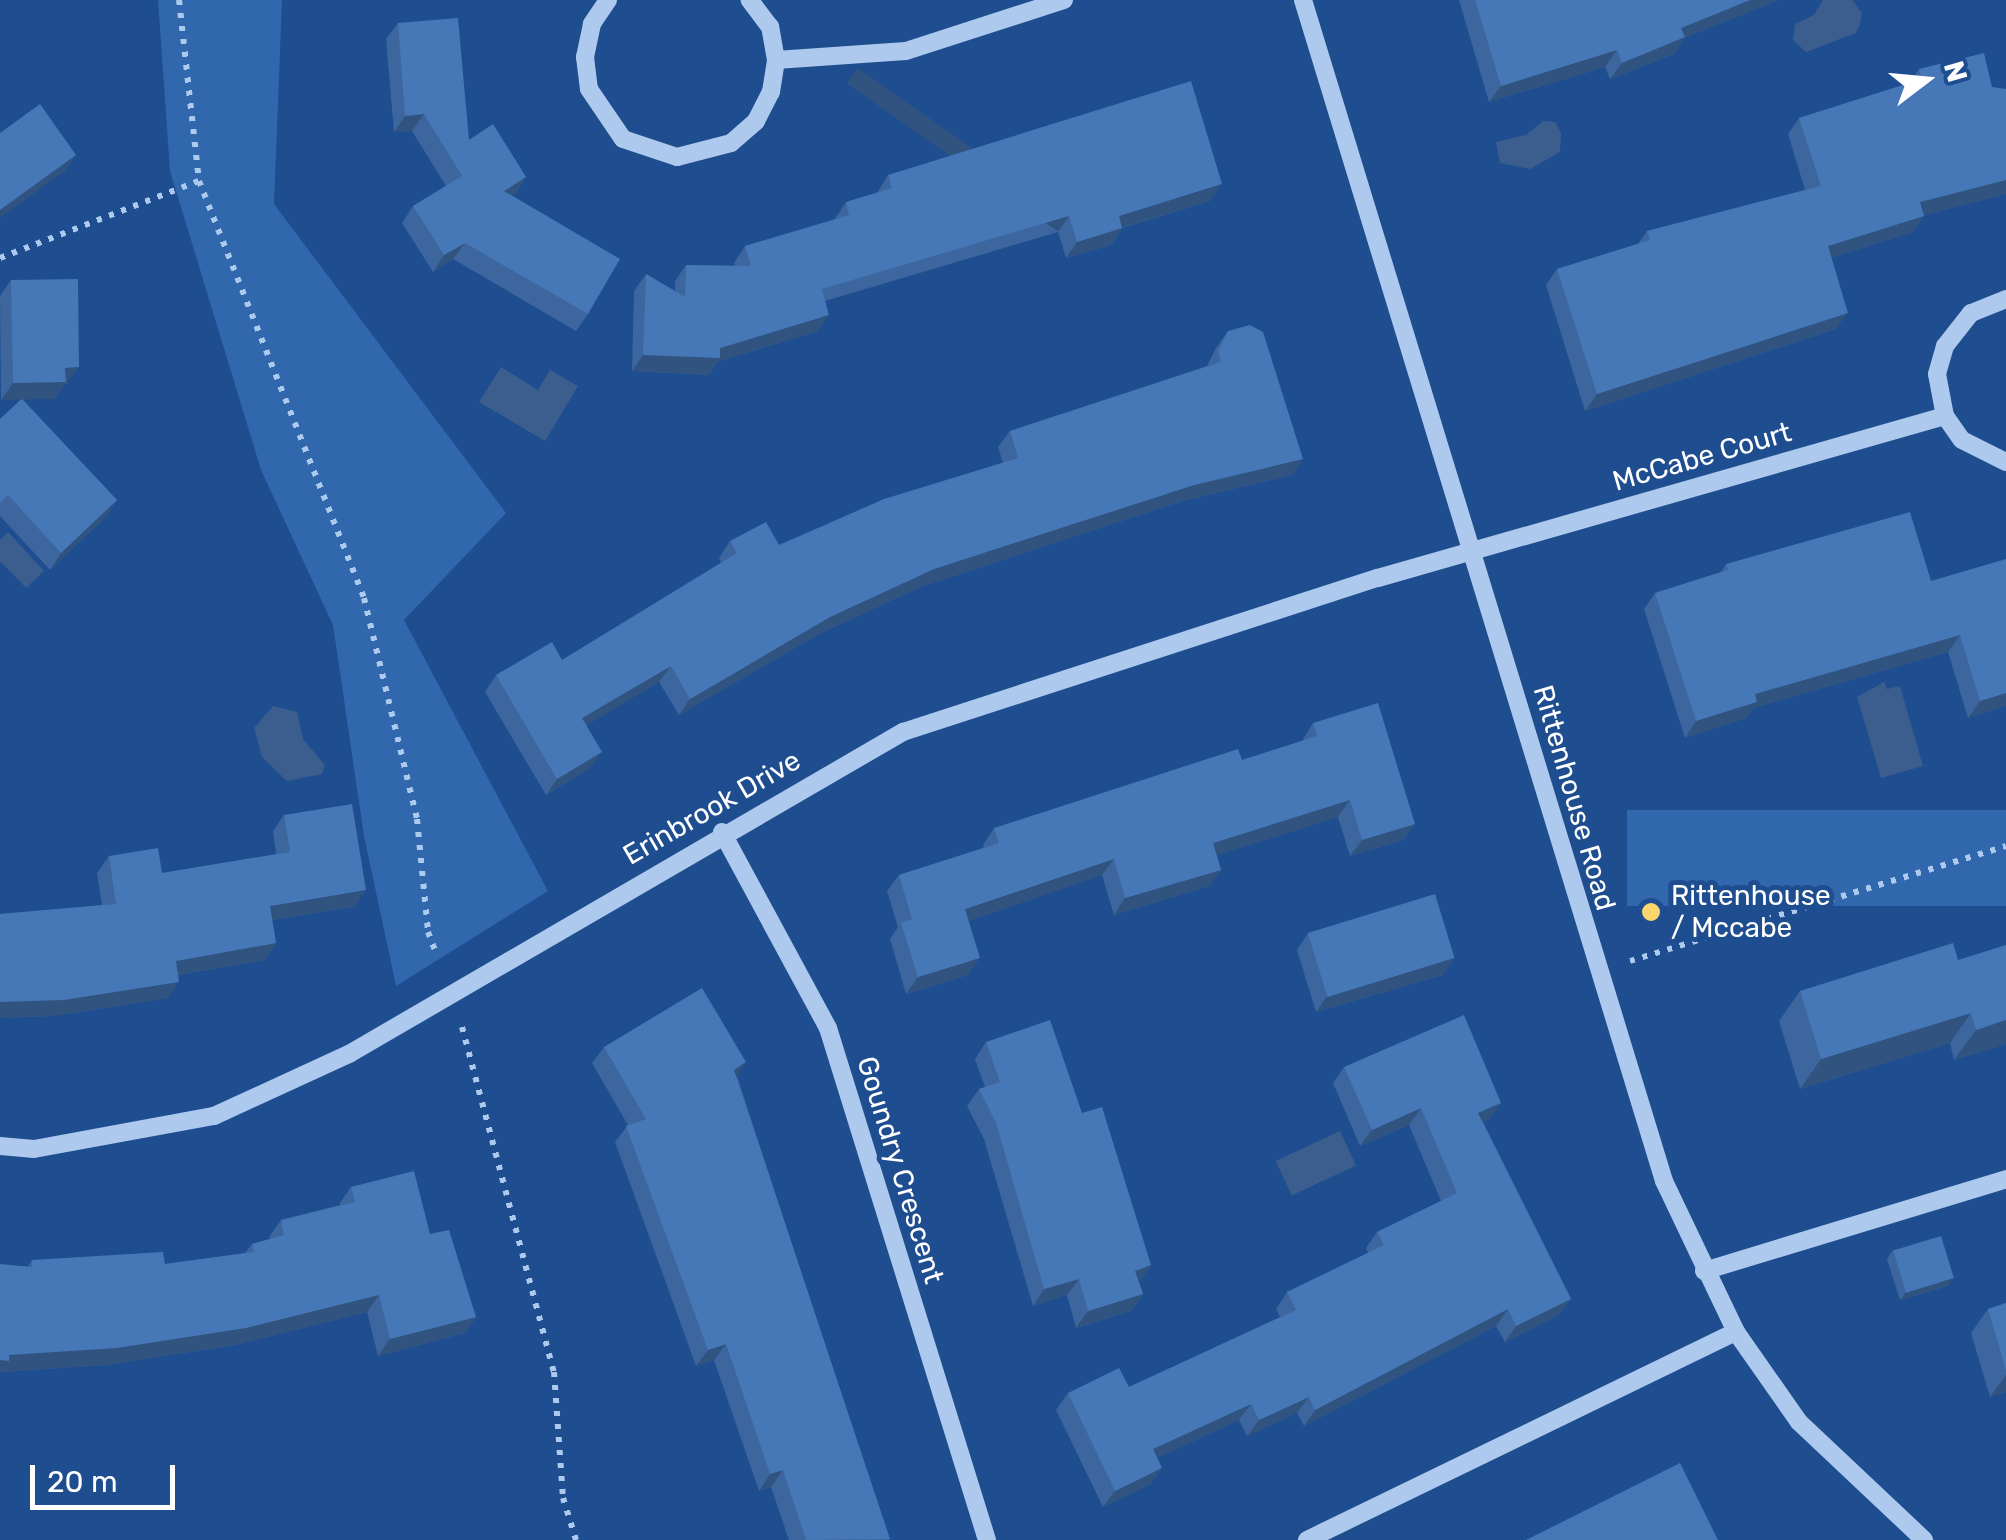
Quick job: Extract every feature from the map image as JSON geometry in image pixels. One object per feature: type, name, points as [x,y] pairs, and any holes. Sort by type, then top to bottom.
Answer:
[{"type":"street","points":[[608,0],[592,24],[584,57],[589,89],[623,138],[653,154],[678,157],[731,143],[756,122],[771,92],[776,60],[770,28],[750,0]]},
{"type":"street","points":[[776,60],[906,51],[1064,0]]},
{"type":"street","name":"Rittenhouse Road","points":[[1303,0],[1473,550],[1596,972],[1664,1181],[1736,1332],[1799,1422],[1878,1503],[1924,1540]]},
{"type":"street","points":[[2006,299],[1971,313],[1945,346],[1938,374],[1945,416],[1962,440],[2006,462]]},
{"type":"street","name":"McCabe Court","points":[[1473,550],[1945,416]]},
{"type":"street","name":"Erinbrook Drive","points":[[0,1146],[34,1149],[214,1116],[349,1054],[722,832],[903,732],[1473,550]]},
{"type":"street","name":"Goundry Crescent","points":[[722,832],[828,1028],[987,1540]]},
{"type":"street","points":[[1704,1271],[2006,1179]]},
{"type":"street","points":[[1307,1540],[1736,1332]]},
{"type":"path","points":[[179,0],[199,181],[364,598],[417,820],[428,932],[437,954]]},
{"type":"path","points":[[0,258],[199,181]]},
{"type":"path","points":[[1596,972],[2006,846]]},
{"type":"path","points":[[462,1027],[554,1372],[563,1498],[576,1540]]},
{"type":"shaded area","points":[[158,0],[282,0],[274,204],[506,513],[404,620],[548,891],[396,986],[364,836],[333,625],[261,470],[170,171]]},
{"type":"shaded area","points":[[1823,0],[1852,0],[1862,13],[1860,24],[1856,33],[1806,52],[1793,40],[1795,24],[1814,15]]},
{"type":"shaded area","points":[[1543,121],[1555,122],[1561,133],[1560,152],[1530,169],[1500,163],[1496,142],[1526,135]]},
{"type":"shaded area","points":[[501,367],[538,390],[550,370],[578,386],[545,441],[479,402]]},
{"type":"shaded area","points":[[8,532],[44,571],[26,588],[0,561],[0,540]]},
{"type":"shaded area","points":[[1884,682],[1887,689],[1900,686],[1923,766],[1881,778],[1857,697]]},
{"type":"shaded area","points":[[273,706],[297,712],[303,739],[325,765],[322,774],[287,781],[262,757],[254,728]]},
{"type":"shaded area","points":[[1627,810],[2006,810],[2006,906],[1627,906]]},
{"type":"shaded area","points":[[1340,1131],[1356,1165],[1292,1195],[1276,1161]]},
{"type":"building","points":[[1475,0],[1750,0],[1681,28],[1685,37],[1622,63],[1617,50],[1501,86]]},
{"type":"building","points":[[458,18],[469,140],[493,124],[526,177],[504,191],[620,259],[588,314],[465,243],[444,255],[413,206],[462,176],[424,114],[405,116],[398,23]]},
{"type":"building","points":[[1984,53],[1992,87],[2006,89],[2006,180],[1920,202],[1924,216],[1828,246],[1848,313],[1597,394],[1557,269],[1650,240],[1647,231],[1821,186],[1799,118],[1922,79],[1919,69]]},
{"type":"building","points":[[1191,81],[1222,184],[1119,216],[1122,228],[1077,242],[1069,216],[822,289],[829,315],[720,348],[720,358],[643,355],[646,274],[685,297],[686,265],[751,266],[745,246],[849,215],[846,202],[892,188],[888,175]]},
{"type":"building","points":[[40,104],[76,155],[0,210],[0,133]]},
{"type":"building","points":[[78,279],[79,367],[65,368],[66,382],[13,383],[11,280]]},
{"type":"building","points":[[1250,325],[1263,332],[1303,459],[1194,485],[934,569],[830,617],[690,699],[671,666],[582,718],[602,752],[557,779],[496,675],[552,642],[562,660],[737,553],[730,541],[766,522],[779,545],[884,499],[1018,458],[1010,431],[1221,362],[1218,351],[1228,331]]},
{"type":"building","points":[[22,399],[117,500],[61,553],[8,495],[0,503],[0,419]]},
{"type":"building","points":[[1910,512],[1931,581],[2006,559],[2006,693],[1980,701],[1960,635],[1755,694],[1757,702],[1696,721],[1655,593],[1728,570],[1726,564]]},
{"type":"building","points":[[1378,703],[1415,824],[1362,840],[1350,800],[1213,843],[1221,870],[1125,898],[1114,859],[965,909],[980,958],[918,977],[901,923],[912,919],[899,875],[999,843],[994,828],[1238,749],[1242,760],[1317,736],[1313,723]]},
{"type":"building","points":[[352,804],[366,890],[270,906],[276,943],[176,961],[179,982],[64,1000],[0,1002],[0,914],[116,904],[109,856],[158,848],[162,873],[290,852],[284,815]]},
{"type":"building","points":[[1435,894],[1455,958],[1327,997],[1308,933]]},
{"type":"building","points":[[1953,943],[1958,960],[2006,945],[2006,1020],[1976,1030],[1971,1013],[1821,1059],[1800,991]]},
{"type":"building","points":[[702,988],[746,1062],[734,1070],[890,1539],[806,1540],[783,1470],[770,1474],[726,1344],[708,1350],[626,1126],[646,1119],[604,1047]]},
{"type":"building","points":[[1464,1015],[1501,1103],[1478,1113],[1571,1299],[1516,1326],[1508,1309],[1315,1410],[1309,1397],[1259,1420],[1251,1404],[1153,1449],[1162,1468],[1115,1491],[1068,1393],[1119,1368],[1129,1387],[1296,1310],[1287,1292],[1384,1245],[1377,1232],[1457,1193],[1421,1108],[1372,1130],[1344,1067]]},
{"type":"building","points":[[1050,1020],[1082,1113],[1102,1107],[1151,1265],[1135,1271],[1143,1294],[1088,1311],[1079,1279],[1044,1289],[996,1123],[979,1089],[1000,1082],[986,1042]]},
{"type":"building","points":[[414,1171],[430,1234],[449,1230],[476,1317],[390,1339],[379,1295],[246,1328],[117,1348],[9,1355],[9,1361],[0,1360],[0,1264],[32,1267],[32,1260],[163,1252],[165,1264],[254,1252],[252,1244],[284,1235],[281,1220],[355,1202],[351,1187]]},
{"type":"building","points":[[1941,1236],[1954,1278],[1906,1293],[1893,1251]]},
{"type":"building","points":[[2006,1303],[2006,1370],[1988,1309]]},
{"type":"building","points":[[1680,1463],[1718,1540],[1526,1540]]},
{"type":"place","name":"Rittenhouse / Mccabe","points":[[1651,912]]}]
